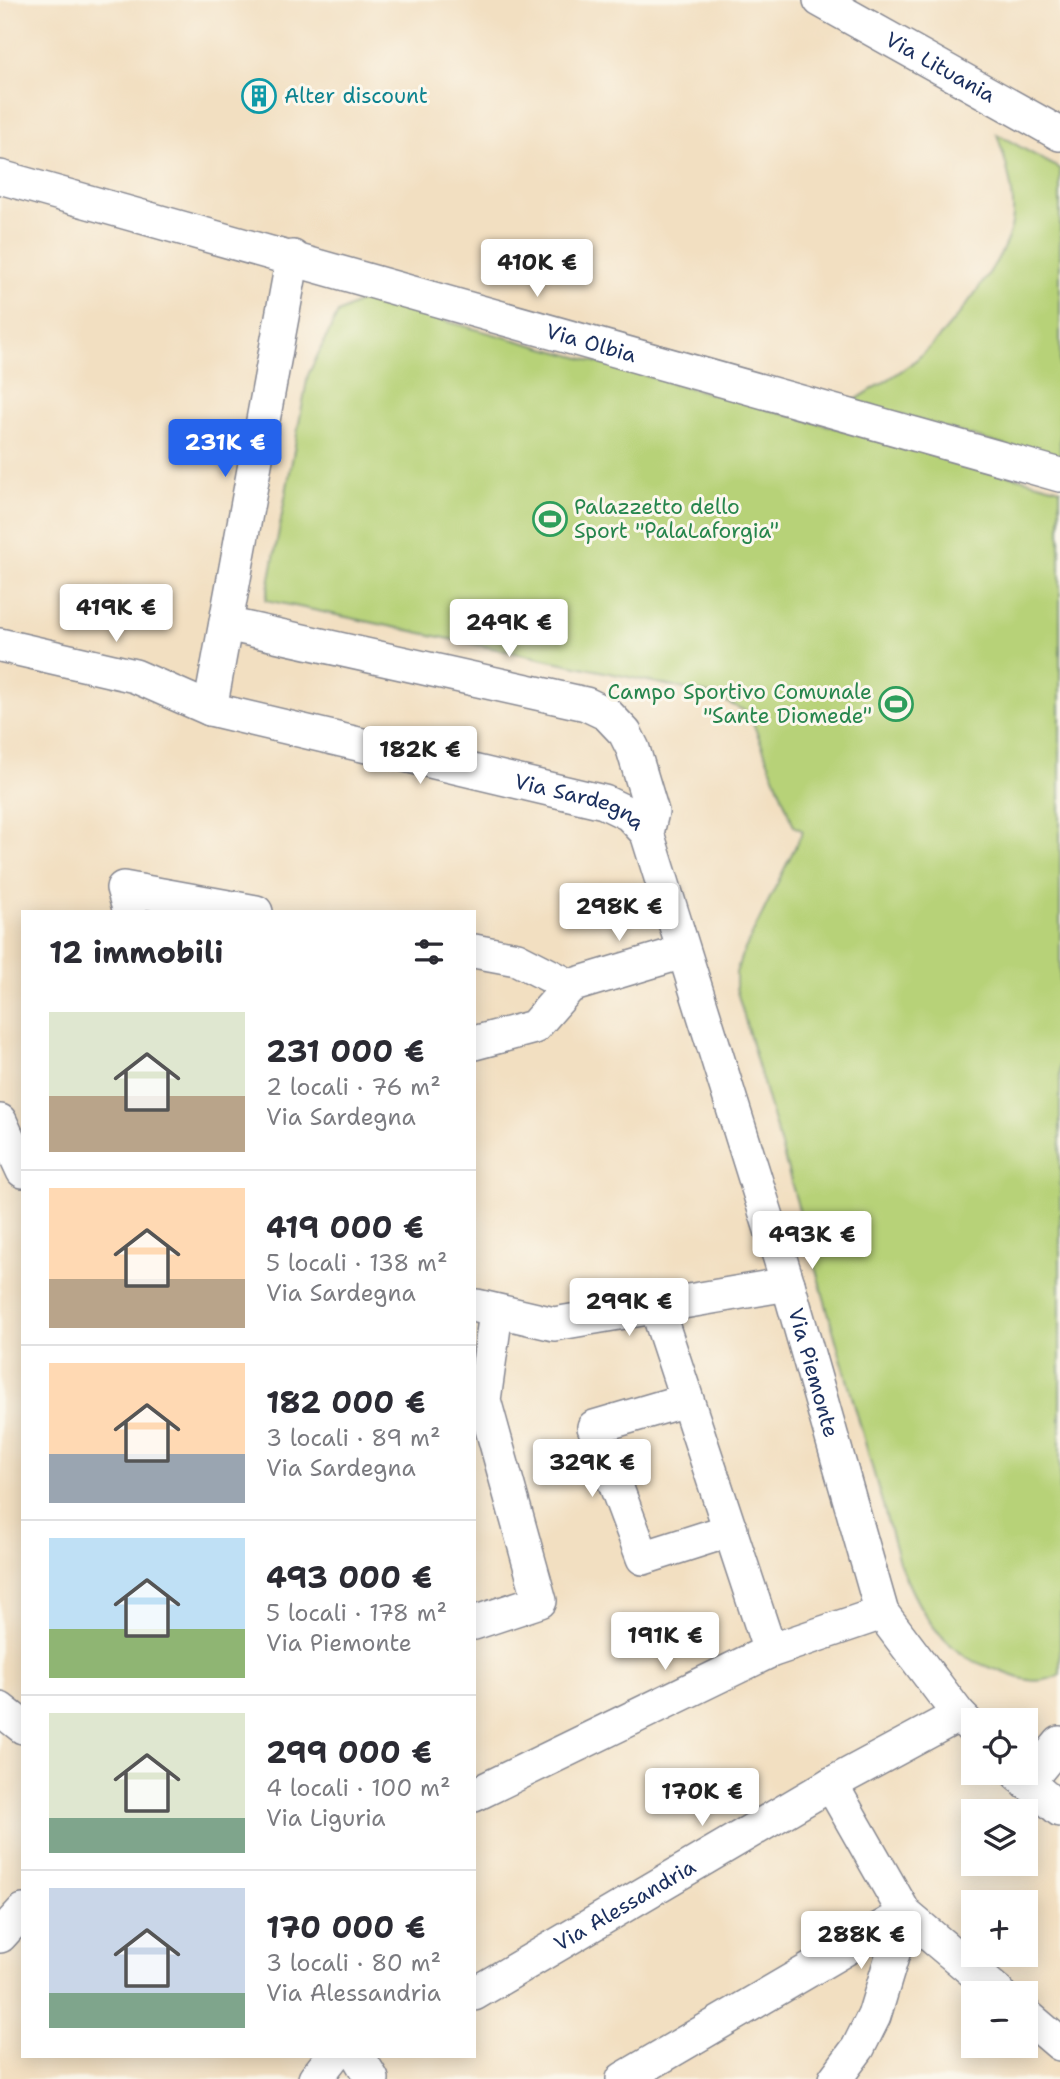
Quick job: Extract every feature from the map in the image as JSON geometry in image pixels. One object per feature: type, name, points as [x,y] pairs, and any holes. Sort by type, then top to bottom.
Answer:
[{"type":"street","name":"Via Lituania","points":[[820,0],[1060,134]]},
{"type":"street","name":"Via Olbia","points":[[0,177],[293,257],[1060,475]]},
{"type":"street","points":[[210,709],[293,257]]},
{"type":"street","name":"Via Sardegna","points":[[226,624],[586,704],[607,714],[625,733],[633,749],[652,812],[647,833]]},
{"type":"street","name":"Via Sardegna","points":[[0,645],[135,676],[210,709],[604,802],[629,814],[647,833]]},
{"type":"street","name":"Via Piemonte","points":[[647,833],[788,1284],[882,1613],[961,1716]]},
{"type":"street","points":[[129,910],[123,888],[245,910]]},
{"type":"street","points":[[476,951],[517,959],[570,986]]},
{"type":"street","points":[[476,1042],[534,1027],[570,986],[683,952]]},
{"type":"street","points":[[0,1121],[21,1167]]},
{"type":"street","points":[[476,1622],[540,1601],[484,1400],[485,1309],[554,1324],[788,1284]]},
{"type":"street","points":[[656,1306],[770,1651]]},
{"type":"street","points":[[686,1400],[594,1427],[643,1558],[731,1530]]},
{"type":"street","points":[[476,1794],[770,1651],[882,1613]]},
{"type":"street","points":[[0,1709],[21,1725]]},
{"type":"street","name":"Via Alessandria","points":[[476,1993],[831,1784],[961,1724]]},
{"type":"street","points":[[1038,1763],[1060,1743]]},
{"type":"street","points":[[831,1784],[905,1914],[985,1981]]},
{"type":"street","points":[[1030,1785],[1060,1810]]},
{"type":"street","points":[[0,1936],[21,1912]]},
{"type":"street","points":[[623,2079],[905,1914]]},
{"type":"street","points":[[835,2079],[858,2048],[874,2016],[905,1914]]},
{"type":"street","points":[[1038,2025],[1060,2044]]},
{"type":"street","points":[[315,2079],[331,2058]]},
{"type":"street","points":[[359,2058],[372,2079]]},
{"type":"green space","points":[[997,134],[1060,169],[1060,462],[854,401],[902,370],[929,348],[973,296],[999,257],[1012,223],[1013,202]]},
{"type":"green space","points":[[365,299],[1060,489],[1060,1674],[1053,1678],[1039,1681],[1017,1677],[976,1662],[955,1649],[926,1616],[899,1562],[736,988],[736,973],[741,957],[803,831],[794,826],[749,713],[713,695],[266,600],[308,375],[338,313]]},
{"type":"place","name":"Alter discount","points":[[259,96]]},
{"type":"place","name":"Palazzetto dello Sport \"PalaLaforgia\"","points":[[550,519]]},
{"type":"place","name":"Campo Sportivo Comunale \"Sante Diomede\"","points":[[896,704]]}]
